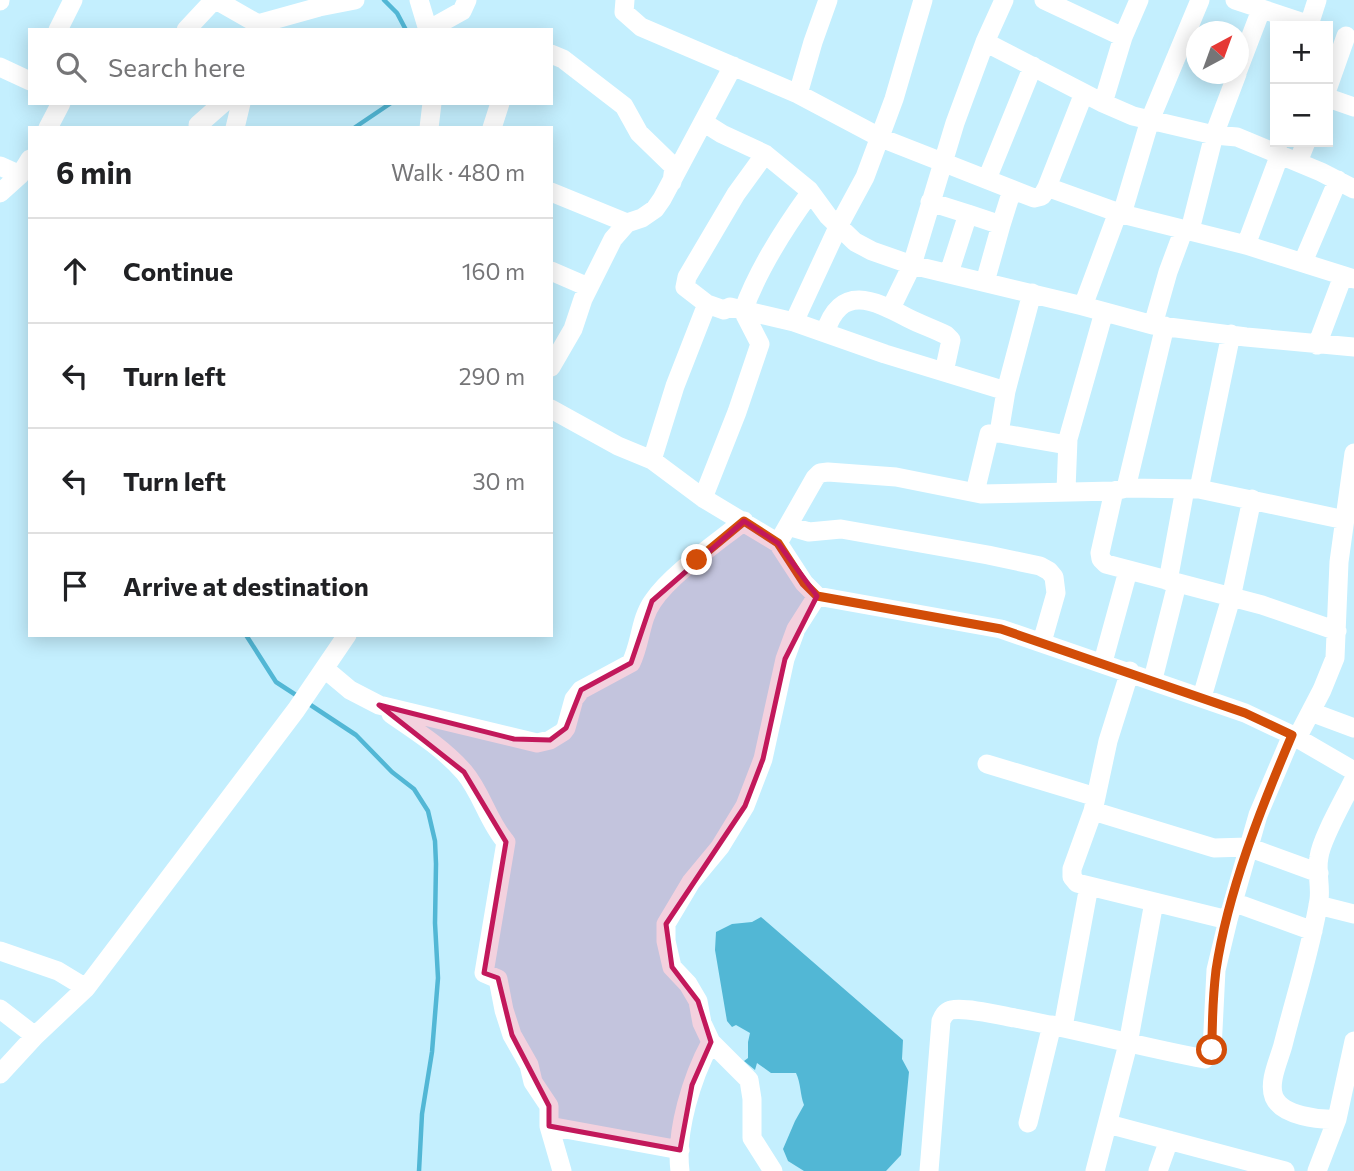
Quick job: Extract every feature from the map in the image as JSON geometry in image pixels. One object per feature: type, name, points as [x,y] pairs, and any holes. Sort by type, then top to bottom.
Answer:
[{"type":"street","points":[[59,28],[72,0]]},
{"type":"street","points":[[188,28],[215,0],[257,27],[319,7],[355,0]]},
{"type":"street","points":[[419,0],[427,28]]},
{"type":"street","points":[[432,28],[462,11],[467,0]]},
{"type":"street","points":[[625,0],[624,12],[632,21],[799,94],[881,138],[1034,198],[1042,195],[1047,187],[1084,93]]},
{"type":"street","points":[[799,94],[828,0]]},
{"type":"street","points":[[794,322],[839,225],[865,177],[881,138],[923,0]]},
{"type":"street","points":[[891,308],[912,265],[930,202],[985,42],[1004,0]]},
{"type":"street","points":[[1044,0],[1123,37]]},
{"type":"street","points":[[1103,103],[1123,37],[1139,0]]},
{"type":"street","points":[[1083,306],[1120,213],[1150,120],[1200,0]]},
{"type":"street","points":[[1318,0],[1326,21]]},
{"type":"street","points":[[1239,1],[1297,21]]},
{"type":"street","points":[[1249,42],[1261,10]]},
{"type":"street","points":[[985,42],[1103,103],[1150,120],[1214,135],[1237,137],[1346,185],[1303,262]]},
{"type":"street","points":[[553,55],[563,59],[624,106],[639,133],[674,167],[672,182]]},
{"type":"street","points":[[0,66],[28,80]]},
{"type":"street","points":[[553,364],[573,330],[588,287],[613,239],[627,223],[642,218],[655,209],[733,66]]},
{"type":"street","points":[[987,179],[1033,66]]},
{"type":"street","points":[[1233,84],[1214,135],[1187,229],[1168,272],[1159,326],[1120,489],[1100,553],[1101,559],[1106,564],[1262,605],[1337,631]]},
{"type":"street","points":[[1333,100],[1354,107]]},
{"type":"street","points":[[49,126],[60,105]]},
{"type":"street","points":[[198,125],[221,105]]},
{"type":"street","points":[[235,126],[241,105]]},
{"type":"street","points":[[429,126],[432,105]]},
{"type":"street","points":[[493,126],[499,105]]},
{"type":"street","points":[[703,122],[722,134],[765,153],[809,190],[855,242],[912,265],[1159,326],[1354,347]]},
{"type":"street","points":[[1246,245],[1289,158],[1301,147]]},
{"type":"street","points":[[765,153],[736,194],[687,277],[685,287],[708,304],[724,310],[730,307],[794,322],[1006,391]]},
{"type":"street","points":[[0,166],[25,167]]},
{"type":"street","points":[[0,193],[25,167]]},
{"type":"street","points":[[1047,187],[1120,213],[1246,245],[1349,278],[1317,345]]},
{"type":"street","points":[[985,282],[1012,190]]},
{"type":"street","points":[[553,193],[627,223]]},
{"type":"street","points":[[703,498],[760,344],[743,311],[751,289],[774,247],[810,193]]},
{"type":"street","points":[[930,202],[1002,225]]},
{"type":"street","points":[[949,273],[968,214]]},
{"type":"street","points":[[553,272],[588,287]]},
{"type":"street","points":[[999,433],[1006,391],[1032,293]]},
{"type":"street","points":[[825,333],[830,318],[839,306],[865,299],[891,308],[946,335],[951,340],[944,372]]},
{"type":"street","points":[[652,460],[675,386],[708,304]]},
{"type":"street","points":[[1066,490],[1067,445],[1104,312]]},
{"type":"street","points":[[1153,679],[1192,489],[1230,334]]},
{"type":"street","points":[[553,410],[618,446],[652,460],[703,498],[778,543],[804,583],[817,596],[1001,629],[1042,642],[1245,713],[1354,771]]},
{"type":"street","points":[[975,492],[987,436],[999,433],[1067,445]]},
{"type":"street","points":[[929,1171],[941,1021],[944,1014],[950,1010],[989,1013],[1058,1026],[1128,1044],[1205,1059],[1209,1056],[1212,1050],[1216,970],[1258,815],[1294,737],[1322,690],[1335,658],[1339,562],[1354,456]]},
{"type":"street","points":[[778,543],[820,473],[848,472],[896,477],[1006,495],[1066,490],[1192,489],[1252,499],[1345,520]]},
{"type":"street","points":[[1202,697],[1231,598],[1252,499]]},
{"type":"street","points":[[379,705],[514,739],[537,743],[550,740],[566,728],[574,698],[581,691],[631,663],[652,601],[670,582],[744,521]]},
{"type":"street","points":[[788,526],[809,532],[841,529],[1040,566],[1054,577],[1056,593],[1042,642]]},
{"type":"street","points":[[1103,662],[1128,570]]},
{"type":"street","points":[[774,1171],[752,1138],[749,1080],[711,1042],[702,1023],[698,1001],[688,984],[671,967],[666,924],[691,882],[720,847],[745,806],[762,759],[785,659],[796,629],[817,596]]},
{"type":"street","points":[[0,1074],[35,1036],[86,988],[296,710],[346,637]]},
{"type":"street","points":[[1335,658],[1354,664]]},
{"type":"street","points":[[325,669],[350,690],[379,705],[420,735],[464,772],[498,834],[506,842],[484,973],[498,979],[512,1035],[529,1065],[533,1082],[549,1106],[549,1126],[562,1171]]},
{"type":"street","points":[[1130,671],[1108,741],[1094,804],[1072,869],[1072,877],[1077,883],[1154,902],[1230,911],[1313,931]]},
{"type":"street","points":[[1311,712],[1354,728]]},
{"type":"street","points":[[987,764],[1214,848],[1248,847],[1319,873]]},
{"type":"street","points":[[1337,1119],[1308,1116],[1284,1108],[1272,1093],[1288,1020],[1313,931],[1321,883],[1318,857],[1354,779]]},
{"type":"street","points":[[1028,1123],[1058,1026],[1088,886]]},
{"type":"street","points":[[1095,1171],[1128,1044],[1154,902]]},
{"type":"street","points":[[1318,905],[1354,914]]},
{"type":"street","points":[[0,951],[58,971],[86,988]]},
{"type":"street","points":[[0,1009],[35,1036]]},
{"type":"street","points":[[680,1171],[680,1150],[692,1085],[698,1066],[711,1042]]},
{"type":"street","points":[[1317,1171],[1337,1119],[1354,1042]]},
{"type":"street","points":[[1108,1124],[1284,1171]]},
{"type":"street","points":[[549,1126],[680,1150]]},
{"type":"street","points":[[1158,1171],[1169,1140]]},
{"type":"street","points":[[1206,1171],[1214,1152]]},
{"type":"highlighted area","points":[[744,521],[778,543],[817,596],[785,659],[763,759],[745,806],[666,924],[672,967],[698,1001],[711,1042],[692,1085],[680,1150],[549,1126],[549,1106],[512,1035],[498,978],[484,973],[506,842],[464,772],[379,705],[514,739],[550,740],[566,728],[581,690],[631,663],[652,601]]},
{"type":"water","points":[[761,917],[903,1040],[902,1059],[909,1072],[901,1155],[886,1171],[804,1171],[788,1161],[783,1149],[804,1105],[798,1077],[796,1073],[771,1073],[757,1063],[755,1070],[744,1061],[748,1058],[750,1033],[736,1025],[732,1027],[727,1021],[715,950],[716,932],[732,924],[752,922]]},
{"type":"waterway","points":[[384,0],[397,13],[405,28]]},
{"type":"waterway","points":[[357,126],[388,105]]},
{"type":"waterway","points":[[247,637],[276,682],[299,697]]},
{"type":"waterway","points":[[306,702],[356,735],[392,772],[414,789],[428,811],[435,841],[438,978],[432,1052],[422,1114],[419,1171]]},
{"type":"route","points":[[697,560],[744,521],[778,543],[804,583],[817,596],[1001,629],[1130,671],[1245,713],[1292,735],[1258,815],[1228,920],[1216,970],[1212,1050]]}]
